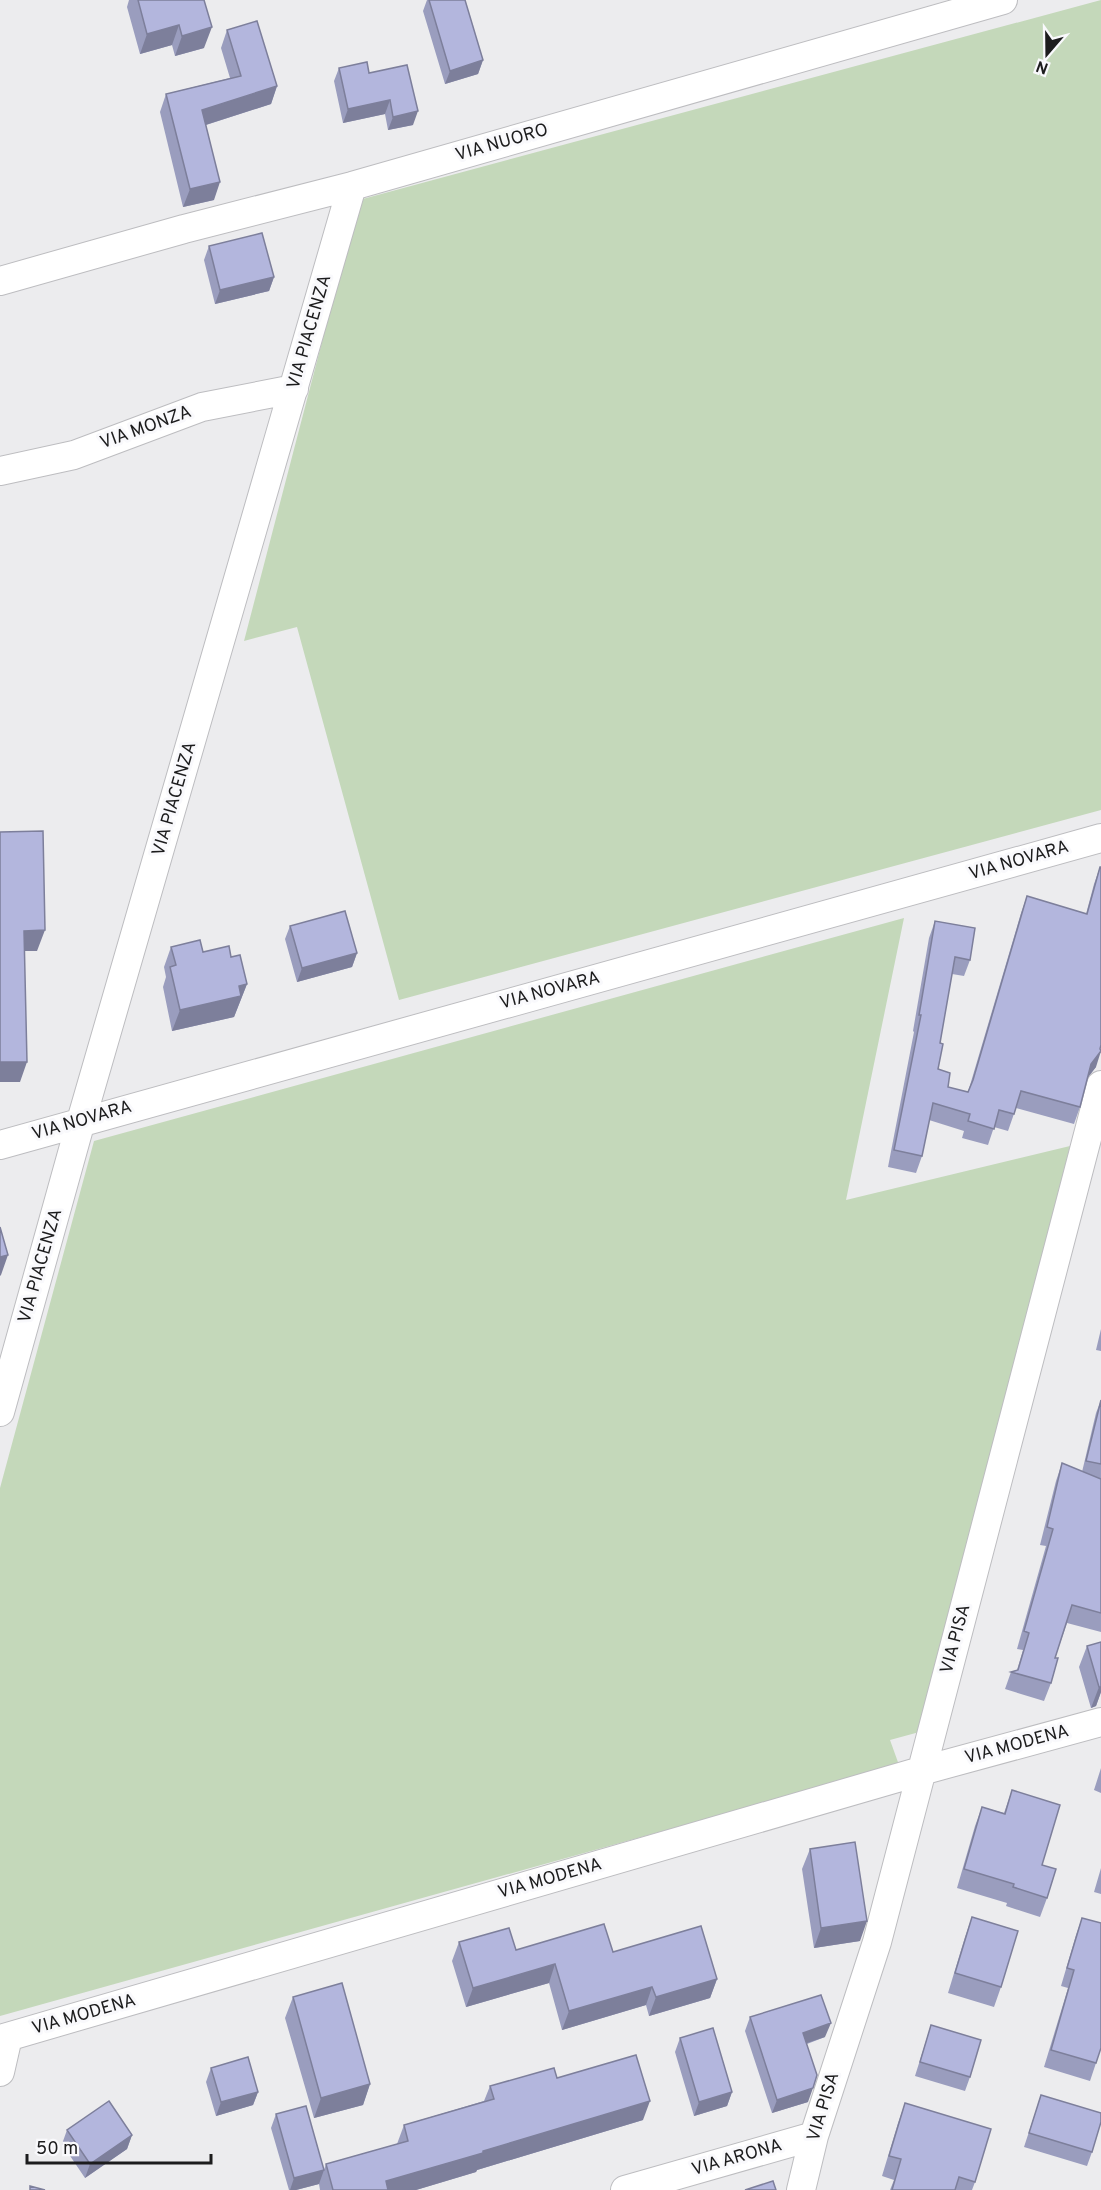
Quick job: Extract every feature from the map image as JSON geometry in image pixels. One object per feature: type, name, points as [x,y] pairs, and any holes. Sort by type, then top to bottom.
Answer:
[{"type":"street","name":"VIA NUORO","points":[[0,280],[184,229],[352,186],[1003,0]]},
{"type":"street","name":"VIA PIACENZA","points":[[0,1412],[81,1121],[352,186]]},
{"type":"street","name":"VIA MONZA","points":[[0,471],[74,455],[202,408],[294,389]]},
{"type":"street","name":"VIA NOVARA","points":[[0,1145],[1101,838]]},
{"type":"street","name":"VIA PISA","points":[[801,2190],[814,2136],[877,1942],[1101,1085]]},
{"type":"street","name":"VIA MODENA","points":[[4,2038],[921,1771],[1101,1722]]},
{"type":"street","points":[[0,2072],[4,2038]]},
{"type":"street","name":"VIA ARONA","points":[[625,2190],[814,2136]]},
{"type":"green space","points":[[1101,0],[1101,810],[399,1000],[297,627],[244,641],[359,200]]},
{"type":"green space","points":[[904,918],[846,1200],[1070,1146],[923,1731],[890,1740],[899,1765],[0,2016],[0,1488],[94,1141]]},
{"type":"building","points":[[138,0],[204,0],[212,27],[182,36],[179,25],[147,34]]},
{"type":"building","points":[[429,0],[465,0],[483,60],[450,71]]},
{"type":"building","points":[[257,21],[277,86],[202,110],[220,182],[190,189],[166,94],[241,76],[227,30]]},
{"type":"building","points":[[367,62],[369,73],[407,65],[418,111],[393,117],[390,100],[348,109],[339,68]]},
{"type":"building","points":[[262,233],[274,277],[220,290],[209,246]]},
{"type":"building","points":[[43,831],[45,930],[24,931],[27,1062],[0,1062],[0,832]]},
{"type":"building","points":[[1100,867],[1101,1051],[1091,1064],[1080,1107],[1021,1091],[1014,1114],[999,1110],[994,1129],[968,1121],[970,1114],[933,1103],[922,1156],[894,1150],[921,1015],[919,1015],[935,921],[975,928],[970,960],[955,957],[940,1043],[943,1044],[938,1069],[950,1073],[948,1087],[968,1092],[1027,896],[1087,914]]},
{"type":"building","points":[[345,911],[357,953],[302,968],[290,926]]},
{"type":"building","points":[[200,940],[203,952],[229,946],[231,957],[240,955],[247,984],[239,986],[241,996],[180,1010],[170,967],[176,965],[171,947]]},
{"type":"building","points":[[0,1227],[8,1255],[0,1257]]},
{"type":"building","points":[[1101,1400],[1101,1464],[1086,1461]]},
{"type":"building","points":[[1062,1463],[1101,1479],[1101,1613],[1072,1605],[1055,1658],[1058,1658],[1051,1683],[1011,1672],[1018,1670],[1029,1633],[1024,1631],[1053,1529],[1047,1527]]},
{"type":"building","points":[[1101,1642],[1101,1687],[1099,1687],[1087,1646]]},
{"type":"building","points":[[1012,1790],[1060,1805],[1042,1865],[1056,1869],[1047,1898],[1013,1887],[1014,1884],[964,1869],[982,1807],[1005,1814]]},
{"type":"building","points":[[855,1842],[867,1921],[821,1928],[810,1849]]},
{"type":"building","points":[[972,1917],[1018,1931],[1001,1987],[955,1973]]},
{"type":"building","points":[[1082,1918],[1101,1923],[1101,2048],[1096,2063],[1051,2050],[1074,1970],[1067,1968]]},
{"type":"building","points":[[604,1924],[613,1952],[701,1926],[717,1979],[656,1997],[652,1987],[569,2011],[555,1964],[473,1988],[459,1942],[509,1928],[516,1950]]},
{"type":"building","points":[[342,1983],[370,2084],[321,2098],[293,1997]]},
{"type":"building","points":[[821,1995],[831,2023],[803,2033],[817,2075],[813,2088],[777,2100],[750,2017]]},
{"type":"building","points":[[931,2025],[981,2040],[970,2077],[920,2062]]},
{"type":"building","points":[[713,2028],[732,2092],[699,2102],[680,2038]]},
{"type":"building","points":[[636,2055],[650,2101],[386,2181],[388,2190],[333,2190],[326,2164],[408,2141],[404,2125],[494,2099],[490,2086],[554,2068],[557,2078]]},
{"type":"building","points":[[248,2057],[258,2092],[221,2102],[211,2068]]},
{"type":"building","points":[[1041,2095],[1101,2113],[1101,2122],[1092,2152],[1029,2133]]},
{"type":"building","points":[[109,2101],[132,2135],[90,2164],[67,2130]]},
{"type":"building","points":[[905,2103],[991,2129],[975,2182],[959,2177],[955,2190],[892,2190],[901,2159],[889,2156]]},
{"type":"building","points":[[306,2106],[324,2170],[294,2178],[276,2114]]},
{"type":"building","points":[[773,2181],[776,2190],[745,2190]]},
{"type":"building","points":[[30,2186],[45,2190],[30,2190]]}]
